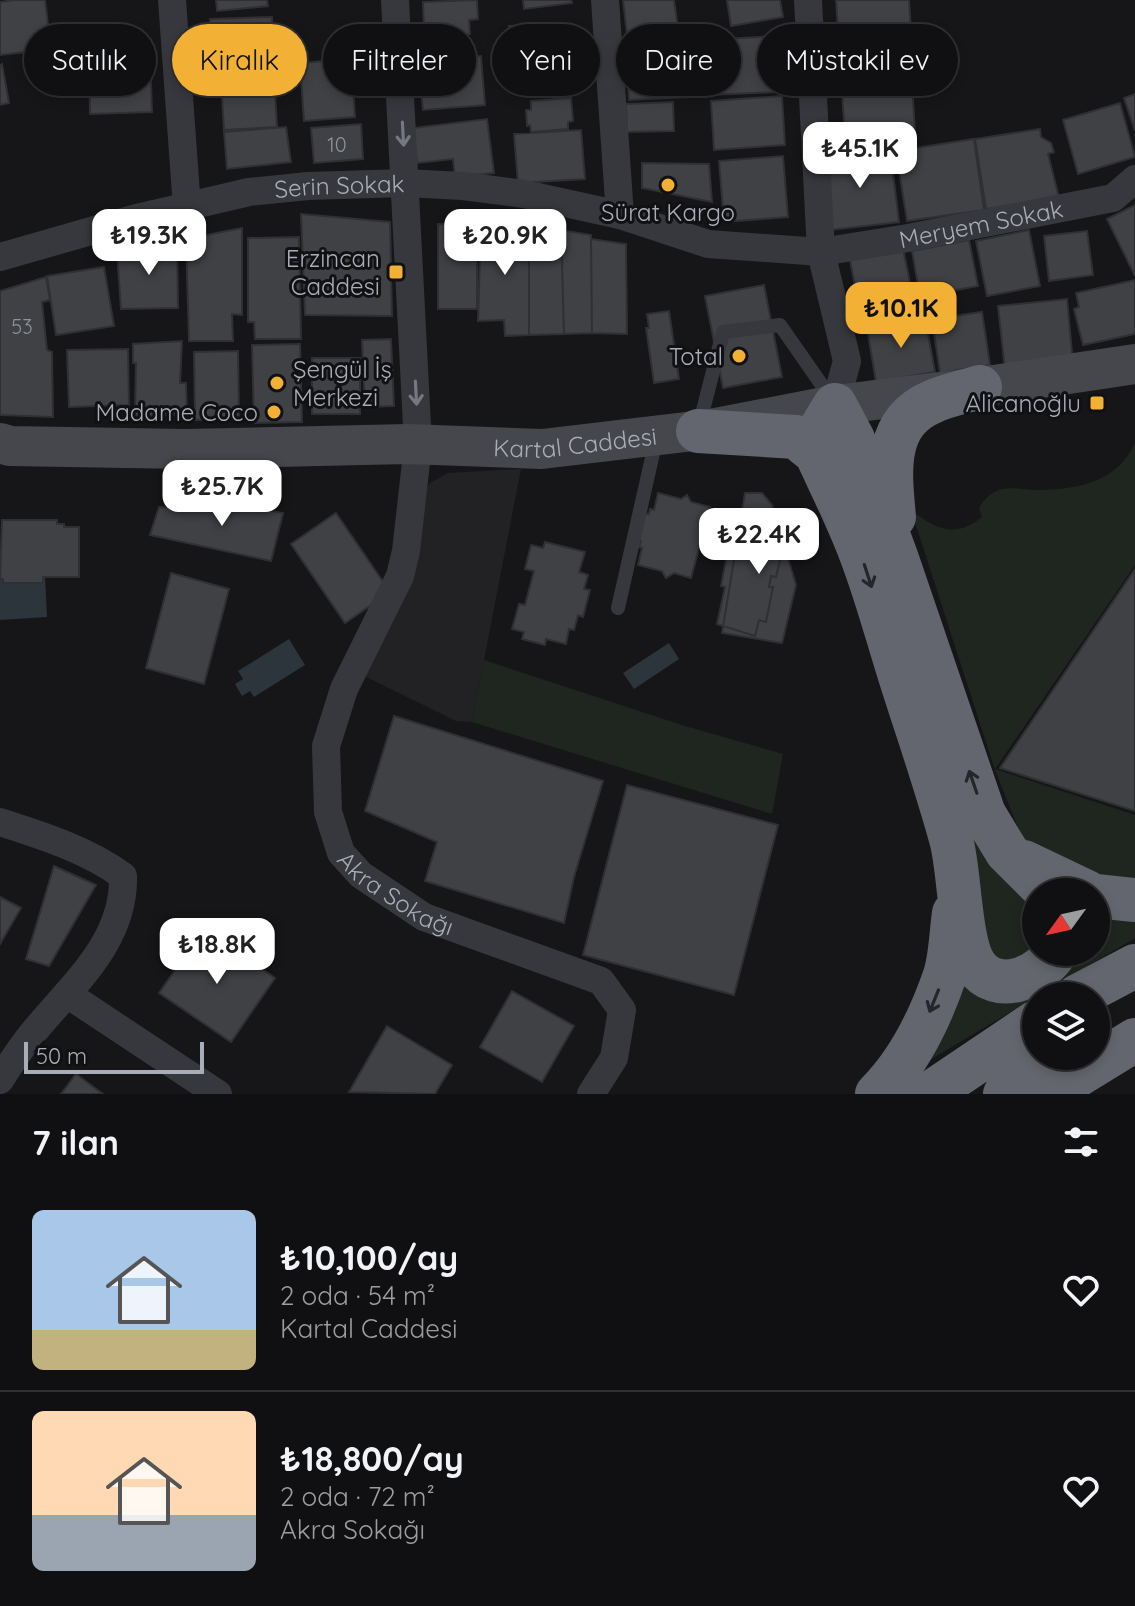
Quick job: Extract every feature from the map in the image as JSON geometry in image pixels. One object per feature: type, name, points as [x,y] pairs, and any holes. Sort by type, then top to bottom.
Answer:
[{"type":"highway","points":[[897,559],[889,467],[896,438],[908,418],[930,403],[980,387]]},
{"type":"highway","points":[[835,405],[815,438],[816,453],[861,555],[952,842],[968,947],[975,966],[989,977],[1009,982],[1025,979],[1045,966]]},
{"type":"highway","points":[[835,405],[853,439],[897,559],[984,814],[1007,852],[1033,878]]},
{"type":"highway","points":[[678,433],[796,437],[816,453]]},
{"type":"highway","points":[[877,1094],[897,1074],[922,1031],[946,973],[955,907],[952,842]]},
{"type":"highway","points":[[1007,852],[1053,878]]},
{"type":"highway","points":[[1110,897],[1135,900]]},
{"type":"highway","points":[[1105,982],[1135,966]]},
{"type":"highway","points":[[1110,1028],[1135,1014]]},
{"type":"highway","points":[[929,1094],[1022,1031]]},
{"type":"highway","points":[[1047,1094],[1135,1040]]},
{"type":"highway","points":[[1005,1094],[1042,1070]]},
{"type":"main road","name":"Kartal Caddesi","points":[[3,446],[185,449],[418,445],[542,449],[678,433],[835,405],[1135,364]]},
{"type":"street","points":[[172,0],[187,208]]},
{"type":"street","name":"Akra Sokağı","points":[[395,0],[418,445],[406,551],[400,576],[344,689],[326,746],[328,812],[341,853],[361,875],[424,917],[601,981],[622,1010],[614,1058],[591,1094]]},
{"type":"street","points":[[605,0],[620,215]]},
{"type":"street","points":[[808,0],[821,252],[847,361],[835,405]]},
{"type":"street","name":"Meryem Sokak","points":[[821,252],[1113,198],[1135,179]]},
{"type":"street","name":"Serin Sokak","points":[[0,257],[133,219],[249,192],[308,186],[405,183],[524,194],[620,215],[708,244],[821,252]]},
{"type":"street","points":[[0,1080],[29,1038],[93,963],[118,919],[123,897],[123,876],[106,864],[2,828]]},
{"type":"street","points":[[67,994],[218,1094]]},
{"type":"lane","points":[[618,608],[678,433],[723,332],[780,325],[835,405]]},
{"type":"shaded area","points":[[1135,443],[1135,565],[995,769],[1135,815],[1135,890],[1110,882],[1110,878],[1097,878],[1046,862],[1021,835],[995,770],[911,510],[945,529],[963,528],[982,517],[979,508],[992,493],[1006,488],[1040,490],[1082,485],[1107,475],[1127,456]]},
{"type":"shaded area","points":[[521,469],[472,722],[456,721],[356,672],[422,495],[430,483],[448,473]]},
{"type":"shaded area","points":[[45,577],[47,617],[0,620],[0,580]]},
{"type":"shaded area","points":[[289,639],[305,665],[254,697],[250,691],[242,696],[235,684],[243,679],[238,671]]},
{"type":"shaded area","points":[[669,643],[679,659],[634,689],[623,673]]},
{"type":"shaded area","points":[[484,660],[685,726],[783,754],[772,814],[472,722]]},
{"type":"shaded area","points":[[966,814],[1022,888],[1022,965],[981,952]]},
{"type":"shaded area","points":[[1110,913],[1135,918],[1135,938],[1110,953]]},
{"type":"shaded area","points":[[1022,963],[1022,966],[1088,966],[1061,982],[1022,982],[1022,1005],[913,1070],[959,976]]},
{"type":"building","points":[[45,0],[48,24],[24,24],[24,52],[0,55],[0,2]]},
{"type":"building","points":[[216,0],[267,0],[268,6],[217,11]]},
{"type":"building","points":[[477,0],[478,19],[469,20],[469,24],[424,24],[423,2]]},
{"type":"building","points":[[523,0],[571,0],[572,3],[524,9]]},
{"type":"building","points":[[623,0],[674,0],[677,24],[626,24]]},
{"type":"building","points":[[727,0],[780,0],[783,17],[731,24]]},
{"type":"building","points":[[836,0],[909,0],[911,24],[838,24]]},
{"type":"building","points":[[272,17],[272,24],[210,24],[210,19]]},
{"type":"building","points":[[757,37],[757,93],[741,94],[741,38]]},
{"type":"building","points":[[476,56],[481,56],[485,105],[423,110],[422,96],[476,96]]},
{"type":"building","points":[[323,61],[323,96],[354,96],[355,117],[304,121],[302,96],[307,96],[307,62]]},
{"type":"building","points":[[0,65],[9,103],[0,105]]},
{"type":"building","points":[[1135,94],[1135,131],[1124,98]]},
{"type":"building","points":[[90,96],[151,96],[152,112],[90,114]]},
{"type":"building","points":[[222,96],[275,96],[277,127],[224,130]]},
{"type":"building","points":[[629,96],[688,96],[688,97],[629,100]]},
{"type":"building","points":[[782,96],[785,145],[714,150],[711,101]]},
{"type":"building","points":[[842,96],[913,96],[915,132],[845,137]]},
{"type":"building","points":[[571,98],[573,121],[568,122],[568,129],[531,132],[530,125],[527,126],[526,110],[531,110],[531,101]]},
{"type":"building","points":[[673,102],[674,131],[627,132],[626,104]]},
{"type":"building","points":[[1120,103],[1135,157],[1078,174],[1063,120]]},
{"type":"building","points":[[487,119],[494,173],[455,177],[453,159],[417,163],[413,128]]},
{"type":"building","points":[[361,124],[363,159],[314,163],[311,128]]},
{"type":"building","points":[[286,127],[291,162],[227,169],[224,132]]},
{"type":"building","points":[[1040,129],[1041,137],[1051,143],[1054,152],[1048,154],[1059,198],[986,209],[975,139]]},
{"type":"building","points":[[581,130],[585,179],[518,183],[514,134]]},
{"type":"building","points":[[974,139],[984,210],[907,221],[896,151]]},
{"type":"building","points":[[890,149],[899,222],[830,230],[821,157]]},
{"type":"building","points":[[783,156],[788,217],[724,222],[719,161]]},
{"type":"building","points":[[642,163],[709,164],[712,202],[642,188]]},
{"type":"building","points":[[1135,205],[1135,276],[1107,219]]},
{"type":"building","points":[[301,214],[390,222],[392,316],[305,315]]},
{"type":"building","points":[[529,221],[561,226],[564,334],[529,335]]},
{"type":"building","points":[[481,222],[529,226],[529,335],[505,336],[504,320],[478,321]]},
{"type":"building","points":[[438,224],[477,225],[477,309],[438,309]]},
{"type":"building","points":[[242,228],[242,315],[232,314],[233,341],[189,341],[186,239]]},
{"type":"building","points":[[561,230],[591,235],[592,333],[564,334]]},
{"type":"building","points":[[1029,230],[1040,286],[987,296],[976,241]]},
{"type":"building","points":[[1087,231],[1093,275],[1049,281],[1044,236]]},
{"type":"building","points":[[299,237],[301,339],[255,339],[254,322],[248,322],[248,238]]},
{"type":"building","points":[[591,239],[626,244],[627,334],[592,333]]},
{"type":"building","points":[[969,240],[978,286],[920,297],[912,251]]},
{"type":"building","points":[[177,242],[178,308],[121,309],[117,251]]},
{"type":"building","points":[[903,249],[916,311],[862,322],[850,260]]},
{"type":"building","points":[[104,267],[114,326],[56,335],[47,276]]},
{"type":"building","points":[[46,277],[50,300],[42,302],[47,350],[52,352],[53,417],[0,415],[0,291]]},
{"type":"building","points":[[1135,280],[1135,334],[1083,345],[1074,309],[1079,307],[1076,293]]},
{"type":"building","points":[[764,285],[782,377],[723,388],[705,296]]},
{"type":"building","points":[[1067,299],[1073,363],[1005,370],[998,306]]},
{"type":"building","points":[[669,311],[679,379],[654,383],[646,328],[649,328],[647,314]]},
{"type":"building","points":[[982,312],[990,365],[940,373],[932,319]]},
{"type":"building","points":[[925,318],[935,372],[876,382],[867,328]]},
{"type":"building","points":[[391,339],[394,406],[365,407],[362,340]]},
{"type":"building","points":[[182,341],[180,383],[186,383],[187,415],[135,416],[136,363],[133,363],[133,344]]},
{"type":"building","name":"Şengül İş Merkezi","points":[[300,344],[302,422],[254,423],[252,345]]},
{"type":"building","points":[[128,349],[129,405],[69,407],[67,350]]},
{"type":"building","points":[[238,351],[239,419],[195,420],[194,352]]},
{"type":"building","points":[[312,358],[360,358],[360,414],[312,414]]},
{"type":"building","points":[[658,493],[681,499],[687,495],[691,502],[710,507],[691,578],[674,573],[666,578],[662,571],[638,565],[642,548],[639,547],[641,541],[637,540],[643,513],[649,514],[650,509],[654,510]]},
{"type":"building","points":[[745,493],[762,493],[772,505],[796,585],[782,643],[722,633]]},
{"type":"building","points":[[245,506],[283,513],[271,561],[150,535],[159,507]]},
{"type":"building","points":[[336,513],[390,592],[345,623],[291,544]]},
{"type":"building","points":[[2,520],[57,520],[57,524],[64,524],[64,527],[79,527],[79,577],[43,577],[43,583],[3,583],[0,579]]},
{"type":"building","points":[[742,520],[782,526],[779,541],[784,542],[776,577],[771,576],[769,587],[773,587],[766,622],[759,620],[755,636],[717,624],[725,587],[721,586],[727,555],[734,556]]},
{"type":"building","points":[[545,542],[585,552],[579,572],[588,575],[584,589],[590,590],[583,617],[578,615],[574,630],[569,629],[566,644],[546,639],[545,645],[522,639],[524,632],[512,629],[519,604],[525,605],[534,571],[525,569],[531,545],[543,548]]},
{"type":"building","points":[[1135,569],[1135,811],[1000,768]]},
{"type":"building","points":[[171,573],[229,589],[204,684],[146,668]]},
{"type":"building","points":[[394,716],[603,781],[574,877],[564,923],[425,881],[437,842],[365,811]]},
{"type":"building","points":[[627,785],[778,825],[734,995],[583,955]]},
{"type":"building","points":[[54,866],[96,885],[49,966],[26,959]]},
{"type":"building","points":[[0,897],[21,908],[0,944]]},
{"type":"building","points":[[204,929],[275,978],[231,1042],[159,993]]},
{"type":"building","points":[[512,991],[574,1026],[542,1082],[480,1047]]},
{"type":"building","points":[[387,1026],[452,1065],[435,1094],[349,1092]]},
{"type":"building","points":[[76,1074],[103,1094],[61,1094]]},
{"type":"place","name":"Sürat Kargo","points":[[668,185]]},
{"type":"place","name":"Erzincan Caddesi","points":[[396,272]]},
{"type":"place","name":"Total","points":[[739,356]]},
{"type":"place","name":"Şengül İş Merkezi","points":[[277,383]]},
{"type":"place","name":"Alicanoğlu","points":[[1097,403]]},
{"type":"place","name":"Madame Coco","points":[[274,412]]}]
